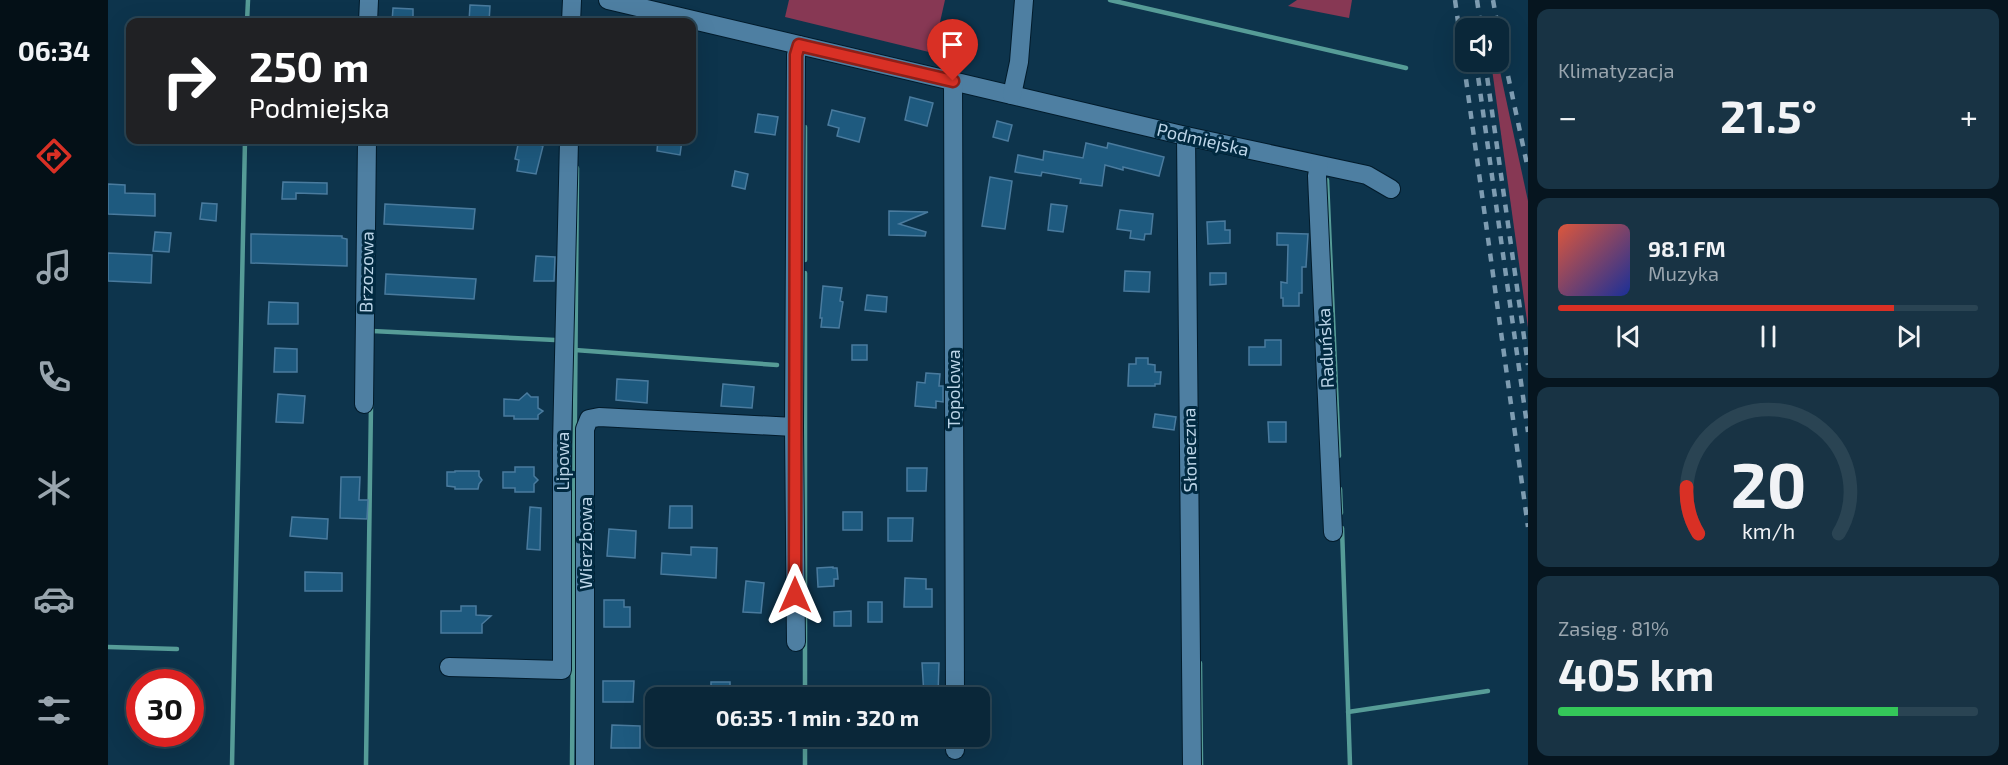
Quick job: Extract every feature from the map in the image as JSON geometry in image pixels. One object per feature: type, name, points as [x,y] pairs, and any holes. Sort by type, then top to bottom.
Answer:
[{"type":"street","points":[[368,18],[369,0]]},
{"type":"street","points":[[571,18],[572,0]]},
{"type":"street","name":"Podmiejska","points":[[608,0],[684,18]]},
{"type":"street","points":[[1012,95],[1018,62],[1024,0]]},
{"type":"street","name":"Podmiejska","points":[[696,21],[1186,136],[1367,175],[1390,189]]},
{"type":"street","points":[[796,642],[794,428],[796,55],[799,45]]},
{"type":"street","name":"Topolowa","points":[[953,81],[955,687]]},
{"type":"street","name":"Słoneczna","points":[[1186,136],[1192,765]]},
{"type":"street","name":"Brzozowa","points":[[364,404],[367,144]]},
{"type":"street","name":"Lipowa","points":[[449,666],[562,670],[562,444],[568,144]]},
{"type":"street","name":"Raduńska","points":[[1319,165],[1318,188],[1333,532]]},
{"type":"street","name":"Wierzbowa","points":[[585,765],[585,429],[589,419],[599,417],[794,428]]},
{"type":"shaded area","points":[[789,0],[945,0],[933,53],[785,17]]},
{"type":"shaded area","points":[[1297,0],[1352,0],[1349,18],[1288,6]]},
{"type":"shaded area","points":[[1492,72],[1500,72],[1528,201],[1528,328]]},
{"type":"building","points":[[470,5],[490,6],[489,18],[469,18]]},
{"type":"building","points":[[393,8],[413,9],[413,18],[392,18]]},
{"type":"building","points":[[910,97],[933,103],[927,126],[905,120]]},
{"type":"building","points":[[832,110],[865,118],[859,142],[837,136],[839,128],[828,125]]},
{"type":"building","points":[[758,114],[778,117],[775,135],[755,132]]},
{"type":"building","points":[[997,121],[1012,125],[1008,141],[993,137]]},
{"type":"building","points":[[1086,143],[1107,148],[1108,143],[1164,157],[1159,176],[1105,165],[1102,186],[1080,183],[1081,179],[1042,172],[1041,176],[1015,172],[1018,155],[1043,160],[1044,151],[1083,158]]},
{"type":"building","points":[[518,144],[543,146],[536,174],[517,171],[519,160],[515,159]]},
{"type":"building","points":[[658,144],[681,144],[680,155],[657,151]]},
{"type":"building","points":[[735,171],[748,174],[745,189],[732,186]]},
{"type":"building","points":[[990,177],[1012,181],[1005,229],[982,226]]},
{"type":"building","points":[[283,182],[327,183],[327,194],[296,193],[296,199],[282,199]]},
{"type":"building","points":[[108,184],[125,185],[125,193],[155,194],[155,216],[108,214]]},
{"type":"building","points":[[202,203],[217,204],[216,221],[200,219]]},
{"type":"building","points":[[385,204],[475,209],[473,229],[384,224]]},
{"type":"building","points":[[1051,204],[1067,206],[1063,232],[1048,230]]},
{"type":"building","points":[[1120,210],[1153,214],[1151,234],[1145,234],[1144,240],[1130,238],[1131,231],[1117,229]]},
{"type":"building","points":[[889,211],[928,212],[899,224],[926,232],[925,236],[889,235]]},
{"type":"building","points":[[1225,221],[1225,230],[1230,230],[1230,243],[1208,244],[1207,222]]},
{"type":"building","points":[[155,232],[171,233],[169,252],[153,251]]},
{"type":"building","points":[[1277,233],[1308,234],[1306,267],[1302,267],[1302,293],[1299,293],[1299,306],[1283,306],[1281,282],[1287,283],[1288,245],[1277,245]]},
{"type":"building","points":[[251,234],[342,236],[347,239],[347,266],[251,263]]},
{"type":"building","points":[[108,253],[152,255],[151,283],[108,281]]},
{"type":"building","points":[[536,256],[555,257],[554,281],[534,281]]},
{"type":"building","points":[[1125,271],[1150,272],[1149,292],[1124,291]]},
{"type":"building","points":[[1210,273],[1226,273],[1226,284],[1210,285]]},
{"type":"building","points":[[386,274],[476,279],[474,299],[385,294]]},
{"type":"building","points":[[823,286],[842,288],[840,301],[843,302],[839,328],[821,327]]},
{"type":"building","points":[[867,295],[887,297],[886,312],[865,310]]},
{"type":"building","points":[[269,302],[298,303],[298,324],[268,324]]},
{"type":"building","points":[[1265,340],[1281,340],[1281,365],[1249,365],[1249,347],[1265,347]]},
{"type":"building","points":[[852,345],[867,345],[867,360],[852,360]]},
{"type":"building","points":[[275,348],[297,349],[297,372],[274,372]]},
{"type":"building","points":[[1136,358],[1148,358],[1148,364],[1155,365],[1155,372],[1161,372],[1160,384],[1128,386],[1129,364],[1136,364]]},
{"type":"building","points":[[926,373],[940,374],[939,386],[943,386],[943,402],[936,401],[936,408],[915,406],[917,382],[925,383]]},
{"type":"building","points":[[617,379],[648,381],[647,403],[616,400]]},
{"type":"building","points":[[723,384],[754,387],[752,408],[721,406]]},
{"type":"building","points":[[527,393],[531,397],[538,397],[538,408],[543,411],[538,415],[538,419],[514,419],[514,416],[504,416],[504,399],[519,400]]},
{"type":"building","points":[[278,394],[305,396],[303,423],[276,422]]},
{"type":"building","points":[[1155,414],[1176,417],[1174,430],[1153,427]]},
{"type":"building","points":[[1268,422],[1286,422],[1286,442],[1269,442]]},
{"type":"building","points":[[515,467],[534,467],[534,476],[538,480],[534,484],[534,492],[515,492],[515,488],[503,488],[503,472],[515,472]]},
{"type":"building","points":[[907,468],[927,468],[926,491],[907,491]]},
{"type":"building","points":[[479,471],[482,480],[478,489],[455,489],[455,487],[447,486],[447,472]]},
{"type":"building","points":[[341,477],[360,477],[359,500],[368,500],[367,519],[340,518]]},
{"type":"building","points":[[670,506],[692,506],[692,528],[669,528]]},
{"type":"building","points":[[530,507],[541,508],[540,550],[527,549]]},
{"type":"building","points":[[843,512],[862,512],[862,530],[843,530]]},
{"type":"building","points":[[292,517],[328,519],[327,539],[290,536]]},
{"type":"building","points":[[888,518],[913,518],[912,541],[888,541]]},
{"type":"building","points":[[609,529],[636,531],[635,558],[607,556]]},
{"type":"building","points":[[691,547],[717,548],[716,578],[661,574],[662,553],[691,555]]},
{"type":"building","points":[[817,568],[837,568],[838,579],[834,579],[834,586],[818,587]]},
{"type":"building","points":[[305,572],[342,573],[342,591],[305,591]]},
{"type":"building","points":[[905,578],[926,579],[926,589],[932,589],[932,607],[904,607]]},
{"type":"building","points":[[746,581],[764,583],[761,613],[743,612]]},
{"type":"building","points":[[604,600],[624,600],[624,607],[630,607],[630,627],[604,627]]},
{"type":"building","points":[[868,602],[882,602],[882,622],[868,622]]},
{"type":"building","points":[[461,606],[476,606],[476,615],[491,616],[482,624],[482,633],[441,633],[441,611],[461,611]]},
{"type":"building","points":[[851,611],[851,626],[834,626],[834,612]]},
{"type":"building","points":[[922,663],[939,663],[938,687],[923,687]]},
{"type":"building","points":[[603,681],[634,681],[633,702],[603,702]]},
{"type":"building","points":[[711,682],[730,682],[730,687],[711,687]]},
{"type":"building","points":[[612,725],[640,726],[640,748],[611,748]]},
{"type":"waterway","points":[[247,18],[248,0]]},
{"type":"waterway","points":[[1110,0],[1406,68]]},
{"type":"waterway","points":[[805,127],[805,260]]},
{"type":"waterway","points":[[232,765],[245,144]]},
{"type":"waterway","points":[[572,765],[577,168]]},
{"type":"waterway","points":[[1327,180],[1339,456]]},
{"type":"waterway","points":[[805,273],[805,687]]},
{"type":"waterway","points":[[372,331],[555,340]]},
{"type":"waterway","points":[[575,350],[777,365]]},
{"type":"waterway","points":[[366,765],[371,405]]},
{"type":"waterway","points":[[1340,489],[1341,513]]},
{"type":"waterway","points":[[1342,528],[1350,765]]},
{"type":"waterway","points":[[108,647],[177,649]]},
{"type":"waterway","points":[[1200,663],[1201,765]]},
{"type":"waterway","points":[[1348,712],[1488,691]]},
{"type":"waterway","points":[[805,747],[805,765]]},
{"type":"railway","points":[[1455,0],[1528,527]]},
{"type":"railway","points":[[1477,0],[1480,18]]},
{"type":"railway","points":[[1493,0],[1496,18]]},
{"type":"railway","points":[[1477,72],[1528,432]]},
{"type":"railway","points":[[1486,72],[1528,365]]},
{"type":"railway","points":[[1507,72],[1528,169]]},
{"type":"route","points":[[795,595],[796,55],[799,45],[953,81]]}]
